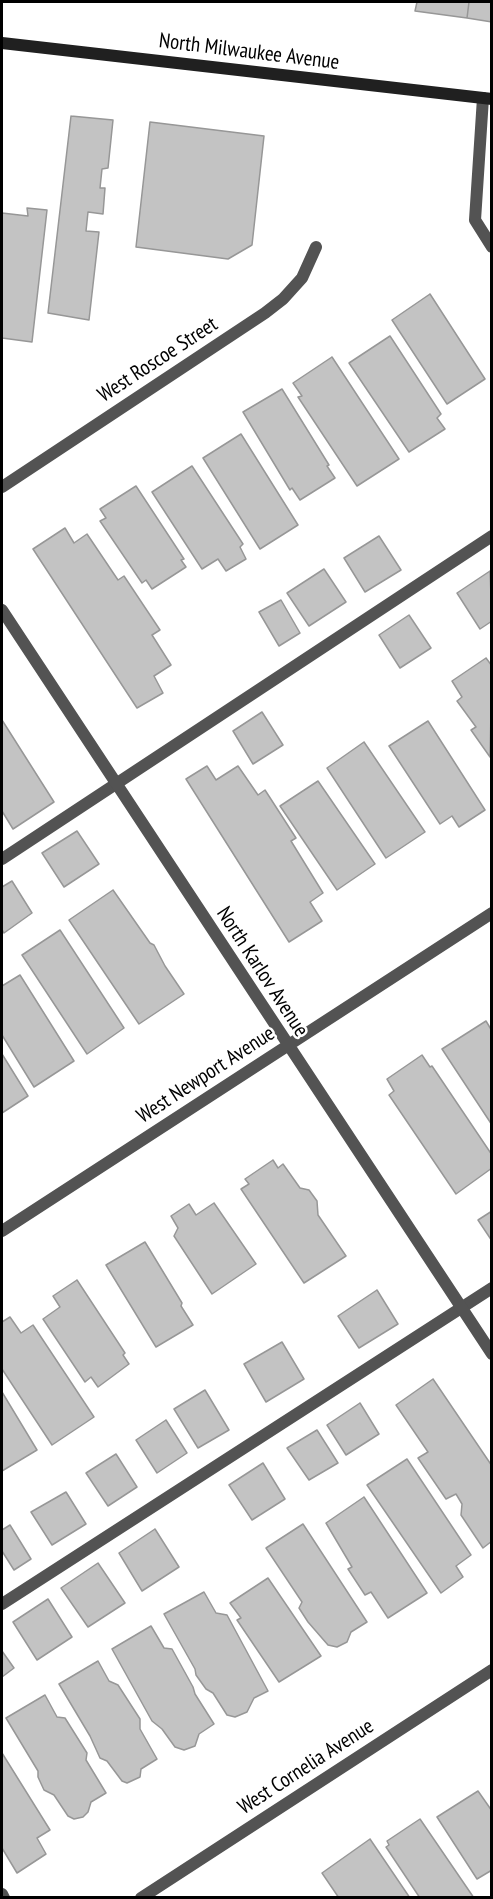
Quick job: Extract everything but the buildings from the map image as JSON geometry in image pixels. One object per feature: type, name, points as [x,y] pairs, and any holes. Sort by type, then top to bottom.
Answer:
[{"type":"main road","name":"North Milwaukee Avenue","points":[[2,43],[487,98]]},
{"type":"street","points":[[487,98],[475,220],[492,247]]},
{"type":"street","name":"West Roscoe Street","points":[[2,487],[265,313],[283,299],[302,278],[316,247]]},
{"type":"street","points":[[2,859],[492,536]]},
{"type":"street","name":"North Karlov Avenue","points":[[2,610],[492,1354]]},
{"type":"street","name":"West Newport Avenue","points":[[2,1231],[492,913]]},
{"type":"street","points":[[2,1604],[492,1288]]},
{"type":"street","name":"West Cornelia Avenue","points":[[141,1898],[492,1670]]}]
